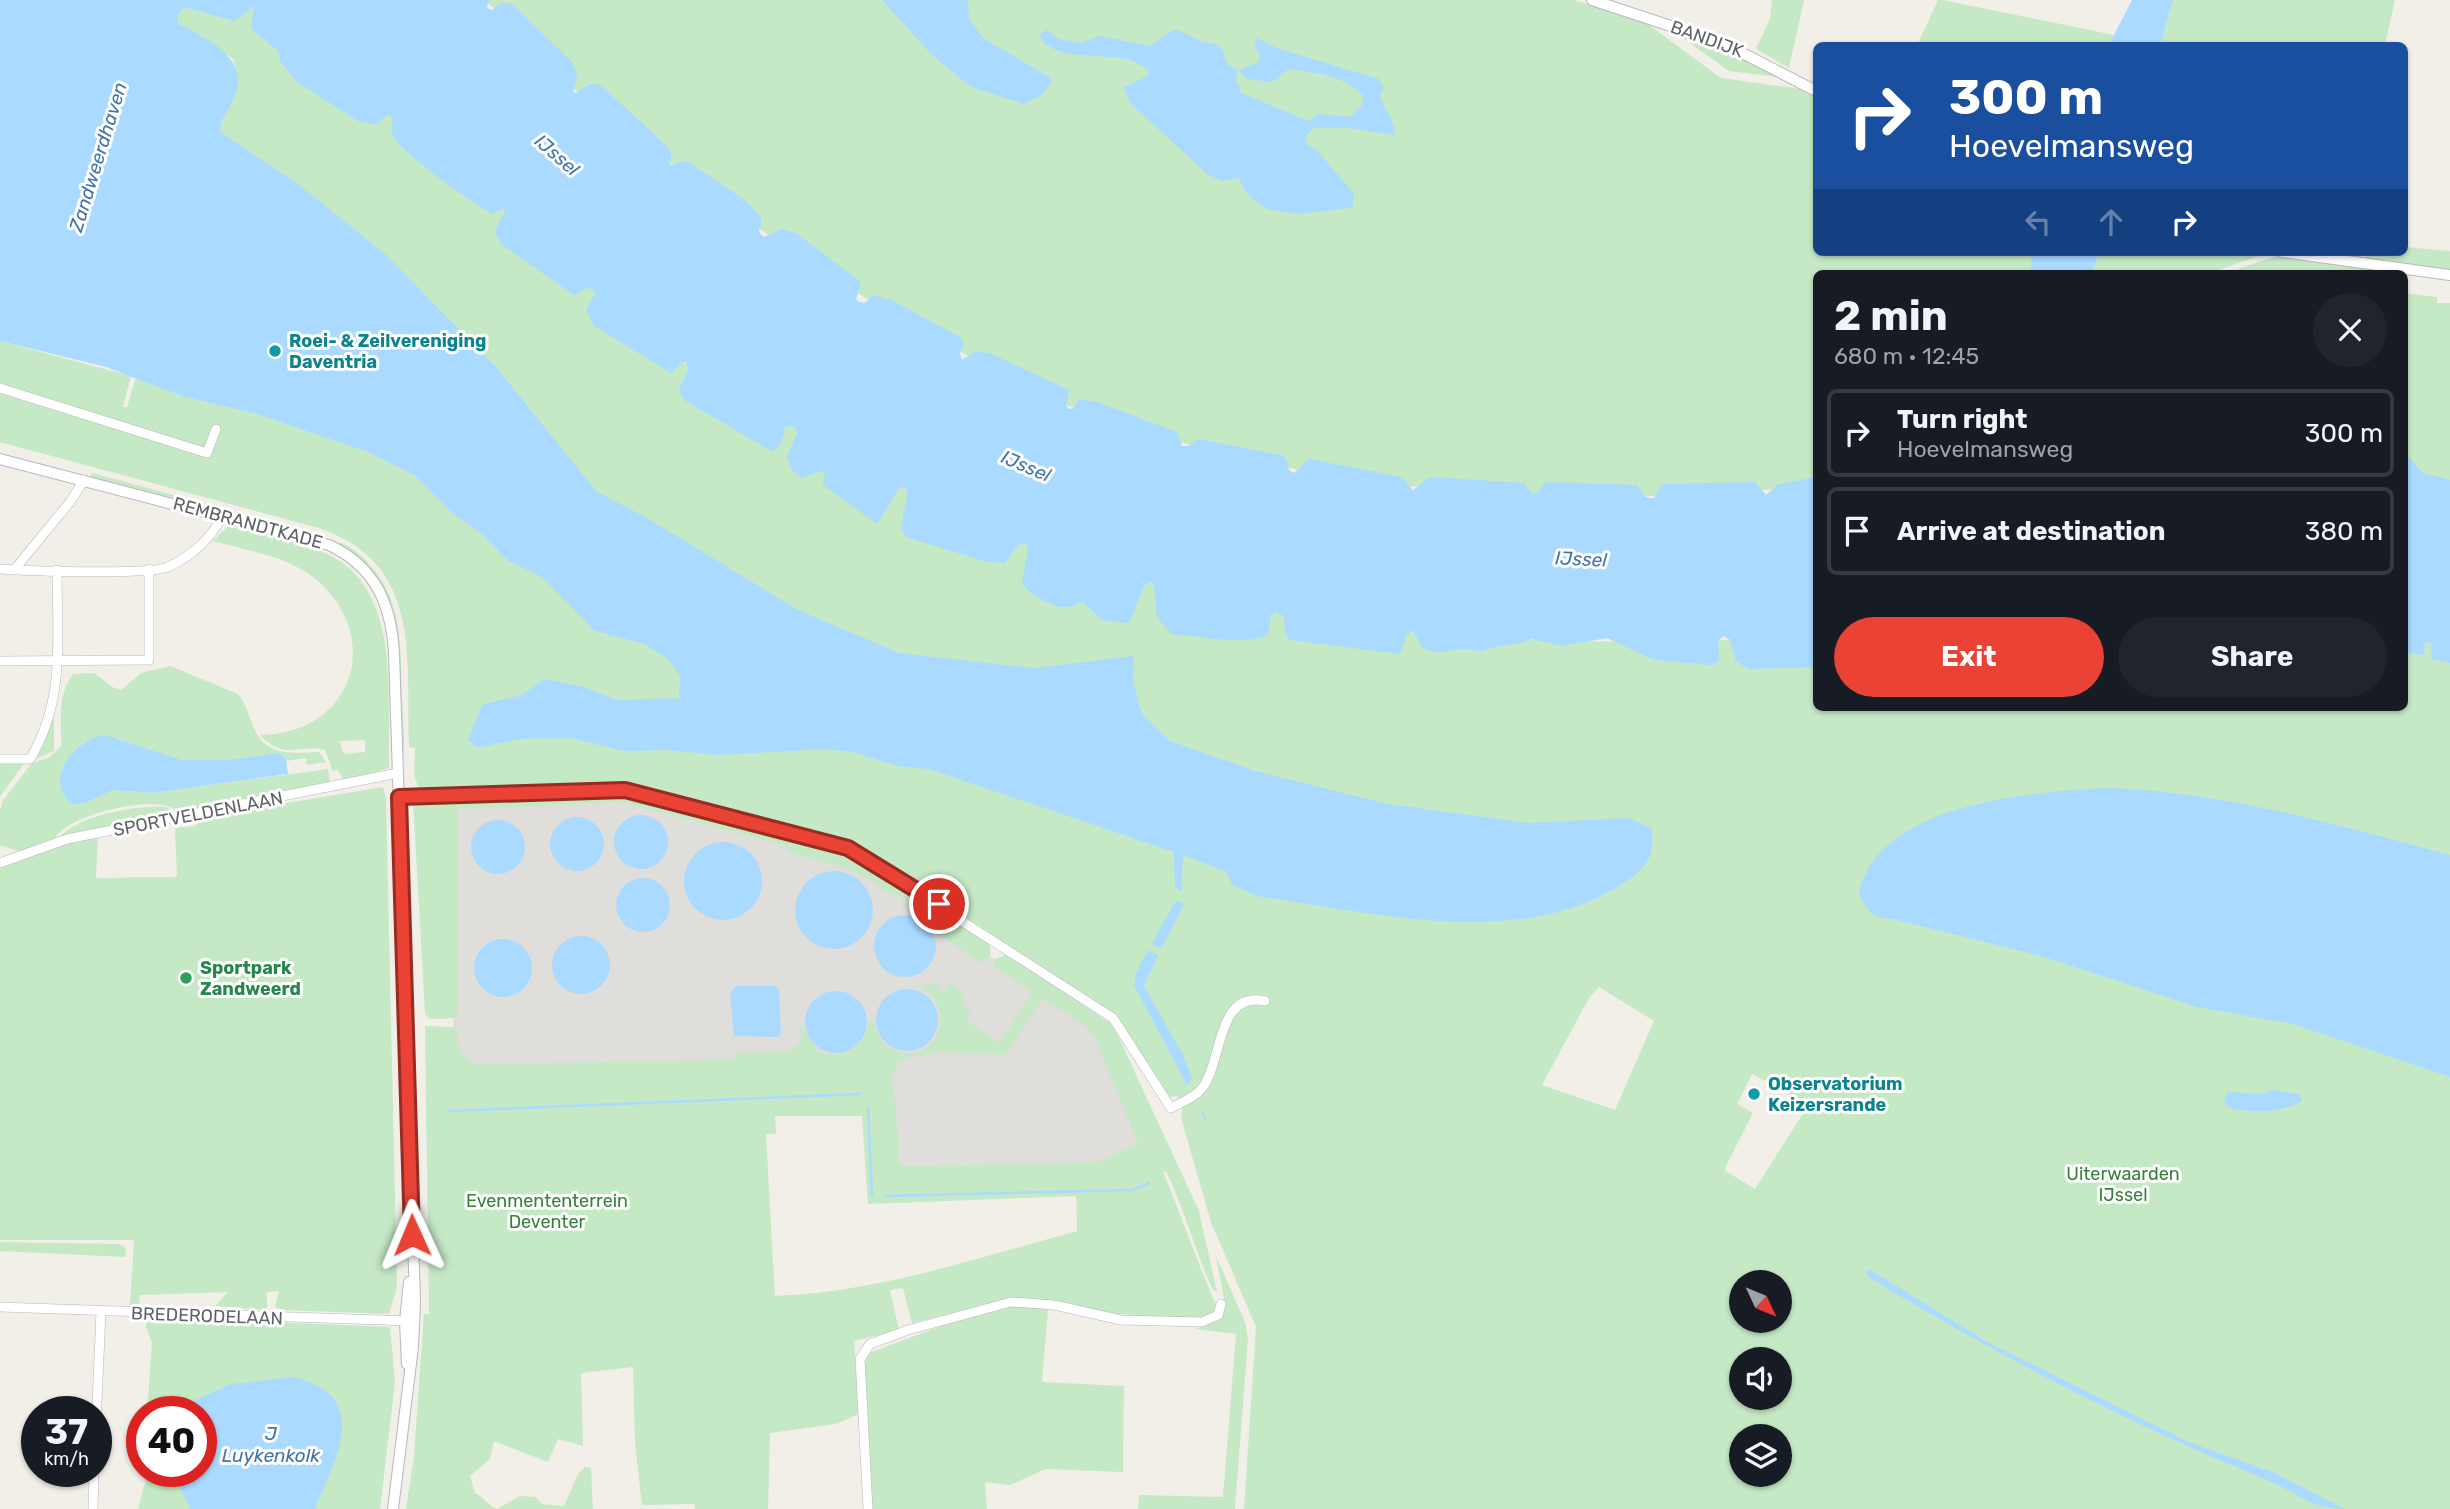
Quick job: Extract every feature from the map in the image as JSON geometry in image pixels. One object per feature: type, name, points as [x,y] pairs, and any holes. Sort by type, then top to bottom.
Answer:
[{"type":"street","name":"BANDIJK","points":[[1592,0],[1725,44],[1813,89]]},
{"type":"street","points":[[2311,256],[2450,275]]},
{"type":"street","points":[[0,388],[207,453],[216,429]]},
{"type":"street","name":"REMBRANDTKADE","points":[[0,459],[329,545],[353,558],[376,583],[387,606],[393,634],[412,1259],[409,1377],[393,1509]]},
{"type":"street","points":[[14,570],[70,502],[84,480]]},
{"type":"street","points":[[0,569],[166,568],[191,552],[213,532],[222,516]]},
{"type":"street","points":[[0,661],[149,660],[149,569]]},
{"type":"street","points":[[0,759],[30,759],[51,714],[57,661],[57,570]]},
{"type":"street","name":"SPORTVELDENLAAN","points":[[0,863],[67,839],[398,774]]},
{"type":"street","points":[[399,797],[625,790],[848,848],[1114,1018],[1171,1108],[1204,1087],[1234,1008],[1249,999],[1265,1001]]},
{"type":"street","points":[[868,1509],[860,1359],[870,1344],[908,1329],[1011,1302],[1054,1305],[1121,1320],[1202,1322],[1218,1315],[1221,1304]]},
{"type":"street","name":"BREDERODELAAN","points":[[0,1307],[410,1321]]},
{"type":"street","points":[[97,1396],[101,1312]]},
{"type":"street","points":[[93,1509],[94,1487]]},
{"type":"shaded area","points":[[624,803],[865,867],[997,961],[1105,1020],[1157,1135],[1096,1162],[900,1166],[896,1106],[455,1077],[446,809]]},
{"type":"green space","name":"Uiterwaarden IJssel","points":[[184,0],[239,0],[256,9],[472,181],[658,344],[704,375],[776,416],[991,527],[1031,544],[1126,576],[1222,601],[1319,619],[1418,632],[1617,642],[1813,636],[1813,711],[2408,711],[2408,638],[2450,647],[2450,1509],[1244,1509],[1256,1327],[1211,1222],[1181,1118],[1183,1107],[1177,1096],[1169,1097],[1123,1025],[1110,1011],[868,853],[846,842],[618,783],[568,790],[420,791],[414,776],[415,748],[409,747],[407,648],[402,617],[392,589],[377,565],[353,544],[319,528],[0,442],[0,341],[131,376],[123,407],[127,407],[136,377],[182,396],[220,132],[235,89],[236,71],[233,59],[179,24],[177,16]],"holes":[[[1599,987],[1654,1021],[1615,1110],[1542,1085],[1589,998]],[[1752,1074],[1809,1104],[1755,1189],[1724,1170],[1753,1113],[1737,1104]]]},
{"type":"green space","points":[[484,0],[1574,0],[1642,20],[1721,78],[1808,90],[1813,93],[1813,256],[2258,256],[2219,270],[1813,270],[1813,485],[1629,497],[1439,489],[1345,477],[1251,460],[1160,437],[1072,407],[918,329],[803,258],[617,124],[562,78]]},
{"type":"green space","points":[[1772,0],[1804,0],[1789,68],[1756,49],[1770,19]]},
{"type":"green space","points":[[1938,0],[2114,35],[2110,42],[1919,42]]},
{"type":"green space","points":[[2173,0],[2395,0],[2386,42],[2161,42]]},
{"type":"green space","points":[[1669,28],[1719,44],[1787,78],[1729,71]]},
{"type":"green space","points":[[2408,247],[2450,251],[2450,270],[2366,260],[2366,256],[2408,256]]},
{"type":"green space","points":[[2277,256],[2373,270],[2234,270]]},
{"type":"green space","points":[[2408,293],[2437,297],[2437,303],[2450,303],[2450,489],[2408,482]]},
{"type":"green space","points":[[92,473],[329,537],[91,477]]},
{"type":"green space","points":[[228,526],[306,546],[331,556],[354,573],[370,595],[380,621],[386,650],[389,768],[345,781],[337,769],[333,771],[325,750],[285,750],[269,743],[260,735],[292,731],[317,719],[336,701],[348,680],[353,655],[350,630],[338,605],[318,581],[307,573],[268,555],[213,541]],"holes":[[[365,740],[365,752],[344,754],[339,741]]]},
{"type":"green space","points":[[338,542],[354,550],[380,577],[394,609],[400,643],[404,762],[398,635],[393,608],[374,572]]},
{"type":"green space","points":[[170,666],[238,694],[260,739],[267,745],[283,752],[319,752],[326,762],[307,765],[306,758],[286,761],[279,753],[226,760],[182,760],[156,754],[119,739],[83,743],[62,767],[65,798],[86,803],[113,790],[153,793],[328,769],[330,784],[180,813],[170,807],[154,804],[135,805],[93,815],[61,831],[54,841],[21,852],[0,845],[0,809],[4,799],[32,763],[48,758],[61,746],[62,700],[73,674],[94,673],[121,690],[141,673]]},
{"type":"green space","points":[[54,716],[54,751],[33,760]]},
{"type":"green space","points":[[0,763],[24,763],[0,797]]},
{"type":"green space","name":"Sportpark Zandweerd","points":[[383,787],[386,799],[397,1287],[389,1314],[284,1310],[275,1307],[279,1291],[267,1292],[267,1310],[215,1306],[228,1292],[140,1295],[139,1305],[130,1305],[134,1240],[0,1240],[0,866],[53,847],[98,838],[96,878],[177,877],[175,828],[196,826],[196,818]]},
{"type":"green space","points":[[618,792],[850,853],[989,941],[991,954],[983,964],[943,937],[931,918],[897,895],[882,890],[874,881],[846,868],[790,853],[786,846],[624,803],[458,809],[458,1018],[430,1019],[425,1014],[413,801]]},
{"type":"green space","points":[[166,807],[177,814],[57,840],[78,824],[107,813]]},
{"type":"green space","name":"Evenmententerrein Deventer","points":[[1008,954],[1113,1025],[1199,1211],[1217,1292],[1213,1290],[1166,1171],[1163,1172],[1216,1304],[1214,1313],[1206,1319],[1123,1314],[1109,1317],[1073,1305],[1026,1298],[1008,1299],[912,1323],[903,1288],[890,1290],[899,1330],[854,1341],[859,1414],[836,1424],[770,1433],[768,1509],[695,1509],[694,1504],[642,1505],[635,1443],[633,1367],[581,1373],[583,1446],[558,1439],[548,1462],[494,1441],[490,1459],[470,1476],[475,1493],[497,1509],[406,1509],[414,1456],[424,1314],[429,1314],[425,1026],[456,1027],[460,1050],[471,1064],[734,1060],[736,1053],[792,1051],[801,1041],[800,1023],[818,1051],[836,1054],[844,1053],[858,1045],[867,1031],[869,1021],[875,1022],[878,1034],[885,1044],[907,1053],[920,1051],[931,1043],[938,1032],[940,1019],[938,1006],[929,994],[914,985],[939,984],[940,991],[947,990],[947,984],[954,985],[963,995],[964,1006],[971,1012],[966,1020],[999,1043],[1033,992],[993,966],[995,959]],"holes":[[[1043,999],[1083,1024],[1095,1038],[1138,1143],[1096,1162],[900,1166],[896,1106],[891,1080],[899,1061],[938,1052],[1005,1055]],[[775,1116],[862,1116],[868,1204],[1076,1196],[1077,1231],[890,1281],[775,1296],[766,1134],[776,1134]]]},
{"type":"green space","points":[[0,1242],[119,1244],[126,1248],[125,1257],[0,1251]]},
{"type":"green space","points":[[1216,1256],[1245,1322],[1248,1339],[1235,1509],[1138,1509],[1139,1495],[1223,1497],[1236,1334],[1195,1329],[1214,1321],[1225,1304]]},
{"type":"green space","points":[[1030,1306],[1048,1309],[1042,1382],[1124,1386],[1123,1472],[1046,1469],[1010,1485],[985,1482],[987,1509],[872,1509],[865,1362],[869,1353],[971,1315],[1007,1307]]},
{"type":"green space","points":[[147,1317],[390,1327],[395,1382],[380,1509],[138,1509],[144,1487],[217,1487],[217,1396],[148,1396],[152,1343],[146,1327]]},
{"type":"green space","points":[[585,1467],[591,1468],[593,1509],[497,1509],[520,1496],[535,1497],[542,1504],[564,1506],[578,1474]]},
{"type":"water","points":[[0,0],[489,0],[487,8],[492,10],[500,4],[511,3],[573,63],[577,76],[573,92],[576,93],[589,84],[601,85],[668,147],[671,154],[670,165],[687,161],[746,201],[762,218],[759,232],[764,237],[782,229],[796,233],[861,282],[856,299],[859,302],[865,303],[874,295],[893,301],[960,337],[964,344],[960,353],[962,360],[976,351],[992,354],[1069,390],[1066,405],[1069,409],[1074,408],[1079,399],[1097,402],[1177,432],[1182,446],[1189,446],[1198,439],[1285,456],[1289,470],[1294,473],[1309,459],[1402,477],[1413,490],[1430,477],[1524,483],[1531,493],[1537,493],[1546,482],[1638,485],[1648,498],[1654,498],[1662,484],[1755,482],[1766,495],[1777,485],[1813,478],[1813,667],[1748,669],[1736,661],[1730,640],[1723,636],[1718,642],[1719,661],[1712,665],[1654,660],[1607,638],[1562,646],[1531,639],[1483,652],[1465,649],[1435,652],[1423,648],[1413,631],[1407,634],[1400,654],[1289,640],[1285,633],[1284,616],[1276,612],[1271,616],[1268,635],[1257,638],[1234,640],[1173,635],[1157,618],[1154,585],[1150,582],[1145,584],[1131,619],[1126,623],[1102,620],[1083,602],[1067,607],[1048,603],[1022,583],[1028,548],[1025,543],[1019,544],[1005,563],[987,562],[906,537],[901,528],[908,489],[899,488],[877,524],[823,485],[825,473],[821,471],[801,478],[792,470],[787,457],[797,433],[795,426],[785,427],[782,441],[773,452],[684,400],[679,389],[689,369],[686,362],[682,362],[671,373],[594,326],[586,310],[595,294],[593,289],[586,288],[574,295],[502,245],[496,232],[505,213],[503,208],[492,214],[421,164],[392,134],[393,117],[388,115],[375,125],[358,121],[297,82],[280,61],[278,51],[251,29],[254,6],[235,21],[184,7],[177,16],[179,24],[224,52],[237,72],[238,84],[220,132],[298,184],[384,253],[496,367],[597,492],[647,518],[798,610],[899,653],[1035,668],[1134,656],[1133,681],[1142,714],[1170,741],[1255,771],[1387,804],[1527,823],[1630,818],[1652,829],[1651,851],[1644,866],[1612,890],[1572,908],[1529,918],[1484,922],[1437,921],[1256,896],[1232,885],[1227,872],[1183,855],[1181,891],[1175,888],[1174,852],[929,769],[898,766],[852,752],[825,749],[717,755],[668,750],[623,751],[570,738],[518,739],[477,748],[468,740],[482,705],[522,695],[544,679],[584,687],[617,700],[679,698],[680,676],[669,660],[645,644],[595,631],[542,577],[507,560],[483,535],[453,514],[414,475],[368,452],[257,414],[182,396],[106,367],[0,341]]},
{"type":"water","points":[[882,0],[968,0],[969,19],[983,38],[1051,78],[1051,84],[1040,96],[1024,104],[971,87],[930,53]]},
{"type":"water","points":[[2132,0],[2173,0],[2161,42],[2111,42]]},
{"type":"water","points":[[1047,30],[1059,39],[1080,43],[1100,36],[1149,46],[1174,30],[1180,31],[1203,42],[1216,44],[1222,49],[1227,64],[1238,70],[1258,63],[1260,56],[1254,46],[1257,38],[1276,48],[1379,79],[1384,90],[1380,95],[1395,135],[1348,128],[1313,128],[1305,138],[1307,145],[1316,149],[1354,194],[1353,207],[1303,213],[1272,210],[1258,204],[1247,193],[1239,178],[1222,181],[1207,174],[1129,102],[1124,87],[1148,76],[1149,72],[1139,64],[1127,59],[1066,53],[1052,48],[1041,40],[1040,35]],"holes":[[[1289,69],[1319,74],[1339,79],[1356,89],[1363,96],[1362,105],[1350,117],[1317,114],[1309,121],[1241,93],[1236,80],[1238,70],[1248,79],[1272,82]]]},
{"type":"water","points":[[2032,256],[2098,256],[2093,270],[2030,270]]},
{"type":"water","points":[[2408,456],[2423,473],[2450,480],[2450,663],[2431,659],[2432,644],[2426,642],[2423,655],[2408,653]]},
{"type":"water","points":[[105,735],[182,760],[226,760],[279,753],[286,759],[288,774],[153,793],[113,790],[86,803],[72,804],[60,783],[61,772],[73,752],[94,738]]},
{"type":"water","points":[[2111,788],[2240,803],[2450,855],[2450,1077],[2293,1024],[2197,1007],[2041,956],[1881,917],[1871,912],[1861,898],[1859,892],[1873,862],[1897,838],[1928,820],[1965,807],[2004,798]]},
{"type":"water","points":[[641,815],[660,823],[668,842],[660,861],[641,869],[622,861],[614,842],[622,823]]},
{"type":"water","points":[[577,817],[596,825],[604,844],[596,863],[577,871],[558,863],[550,844],[558,825]]},
{"type":"water","points":[[498,820],[517,828],[525,847],[517,866],[498,874],[479,866],[471,847],[479,828]]},
{"type":"water","points":[[723,842],[738,845],[751,853],[759,866],[762,881],[759,896],[751,909],[738,917],[723,920],[708,917],[695,909],[687,896],[684,881],[687,866],[695,853],[708,845]]},
{"type":"water","points":[[826,871],[842,871],[856,877],[867,888],[873,902],[873,918],[867,932],[856,943],[842,949],[826,949],[812,943],[801,932],[795,918],[795,902],[801,888],[812,877]]},
{"type":"water","points":[[643,878],[662,886],[670,905],[662,924],[643,932],[624,924],[616,905],[624,886]]},
{"type":"water","points":[[1179,901],[1184,904],[1161,949],[1152,944],[1174,903]]},
{"type":"water","points":[[905,915],[917,917],[927,924],[934,934],[934,958],[927,968],[917,975],[905,977],[893,975],[883,968],[876,958],[874,946],[876,934],[883,924],[893,917]]},
{"type":"water","points":[[575,936],[587,936],[602,944],[610,959],[610,971],[602,986],[587,994],[575,994],[560,986],[552,971],[552,959],[560,944]]},
{"type":"water","points":[[503,939],[519,944],[527,952],[532,968],[527,984],[519,992],[503,997],[487,992],[479,984],[474,968],[479,952],[487,944]]},
{"type":"water","points":[[1148,950],[1158,955],[1144,986],[1183,1055],[1192,1078],[1187,1085],[1134,985],[1137,971]]},
{"type":"water","points":[[736,986],[775,986],[779,989],[781,1034],[778,1037],[734,1036],[730,993]]},
{"type":"water","points":[[907,989],[919,991],[929,998],[936,1008],[936,1032],[929,1042],[919,1049],[907,1051],[895,1049],[885,1042],[878,1032],[876,1020],[878,1008],[885,998],[895,991]]},
{"type":"water","points":[[836,991],[848,993],[858,1000],[865,1010],[865,1034],[858,1044],[848,1051],[836,1053],[824,1051],[814,1044],[807,1034],[805,1022],[807,1010],[814,1000],[824,993]]},
{"type":"water","points":[[2271,1090],[2299,1094],[2302,1101],[2275,1110],[2246,1111],[2228,1107],[2224,1101],[2228,1092],[2264,1094]]},
{"type":"water","points":[[1869,1269],[1989,1343],[2191,1443],[2273,1472],[2345,1509],[2313,1503],[2064,1387],[1870,1278],[1866,1273]]},
{"type":"water","name":"J Luykenkolk","points":[[295,1377],[319,1387],[334,1399],[341,1415],[342,1432],[338,1451],[315,1509],[190,1509],[180,1487],[217,1487],[217,1396],[204,1396],[231,1384]]},
{"type":"waterway","points":[[449,1111],[860,1094]]},
{"type":"waterway","points":[[868,1108],[872,1196]]},
{"type":"waterway","points":[[1202,1112],[1205,1119]]},
{"type":"waterway","points":[[886,1196],[1132,1190],[1149,1183]]},
{"type":"place","name":"Roei- & Zeilvereniging Daventria","points":[[275,351]]},
{"type":"place","name":"Sportpark Zandweerd","points":[[186,978]]},
{"type":"place","name":"Observatorium Keizersrande","points":[[1754,1094]]},
{"type":"route","points":[[412,1235],[399,797],[625,790],[848,848],[939,904]]},
{"type":"water label","name":"IJssel","points":[[557,155]]},
{"type":"water label","name":"Zandweerdhaven","points":[[98,157]]},
{"type":"water label","name":"IJssel","points":[[1026,466]]},
{"type":"water label","name":"IJssel","points":[[1581,559]]}]
